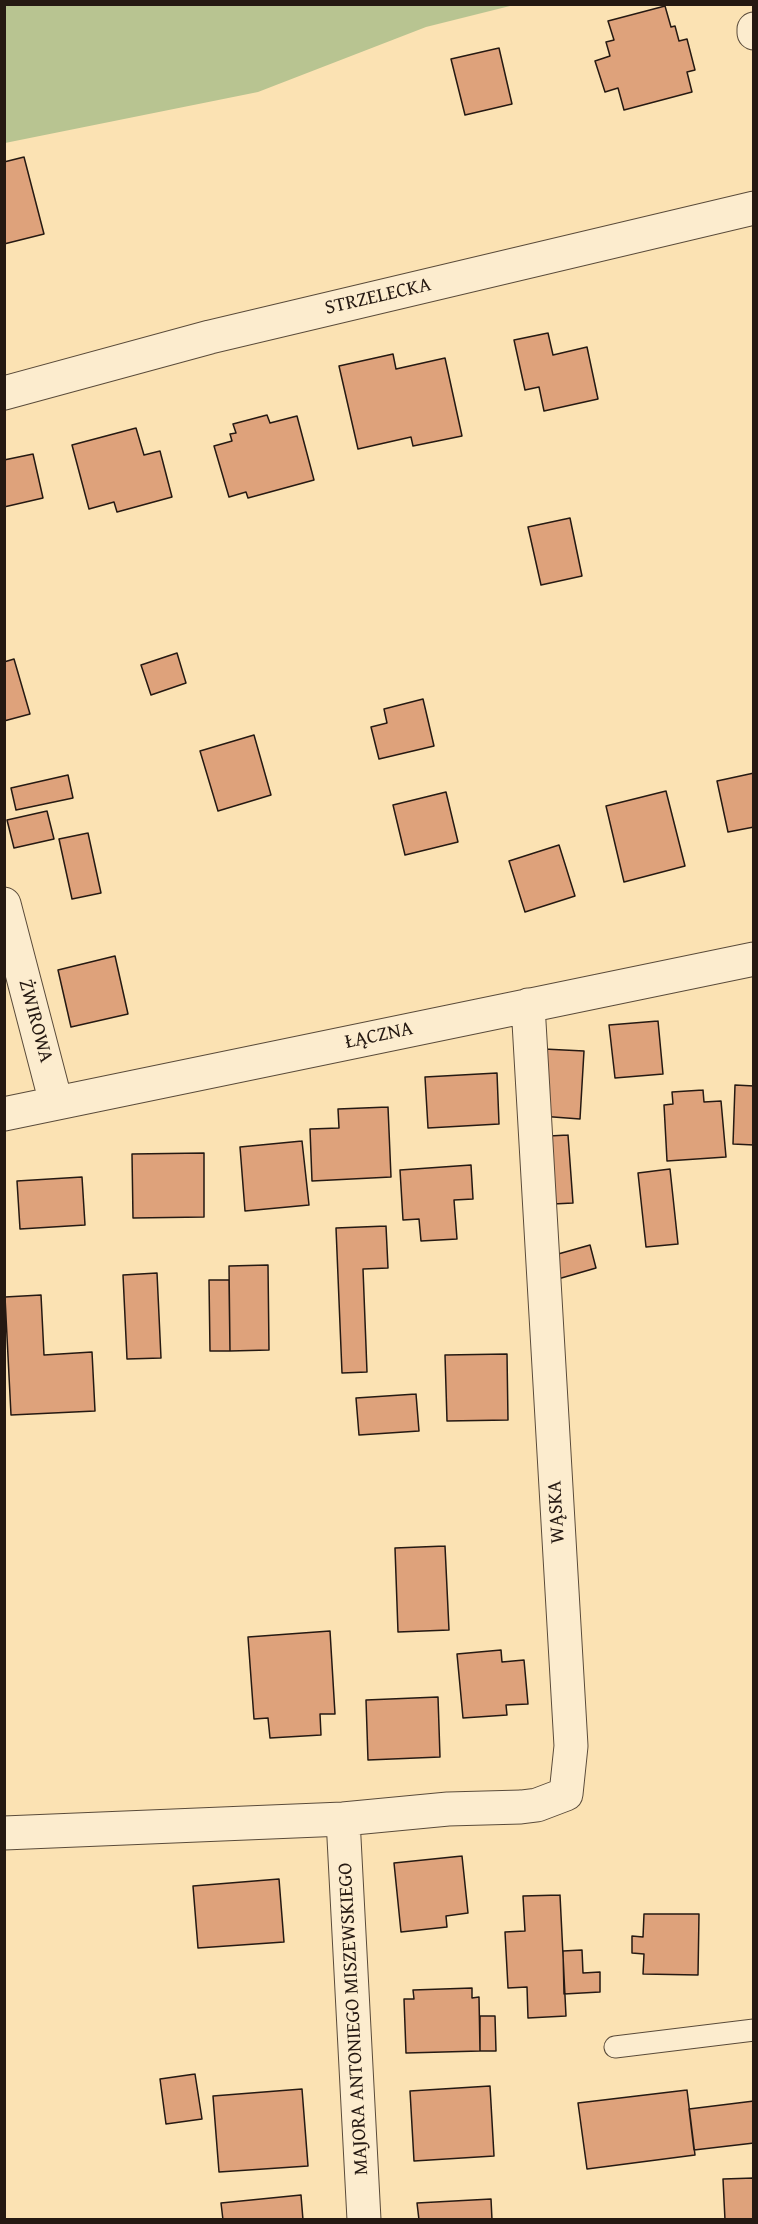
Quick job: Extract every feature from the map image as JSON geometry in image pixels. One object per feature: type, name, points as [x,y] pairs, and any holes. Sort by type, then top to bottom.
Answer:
[{"type":"street","name":"STRZELECKA","points":[[4,393],[222,334],[753,208]]},
{"type":"street","name":"ŻWIROWA","points":[[4,904],[56,1103]]},
{"type":"street","name":"ŁĄCZNA","points":[[4,1114],[753,959]]},
{"type":"street","name":"WĄSKA","points":[[343,1819],[448,1809],[537,1805],[566,1794],[571,1746],[528,1005]]},
{"type":"street","points":[[4,1833],[343,1819]]},
{"type":"street","name":"MAJORA ANTONIEGO MISZEWSKIEGO","points":[[343,1819],[364,2220]]},
{"type":"lane","points":[[615,2047],[753,2030]]},
{"type":"green space","points":[[5,4],[514,5],[426,27],[258,92],[5,143]]},
{"type":"building","points":[[665,6],[671,27],[675,26],[679,41],[687,39],[695,70],[687,72],[692,92],[624,110],[618,88],[605,92],[595,61],[610,56],[606,42],[614,40],[608,21]]},
{"type":"building","points":[[499,48],[512,104],[465,115],[451,59]]},
{"type":"building","points":[[24,157],[44,234],[4,244],[4,162]]},
{"type":"building","points":[[548,333],[553,355],[587,347],[598,399],[544,411],[539,387],[525,390],[514,340]]},
{"type":"building","points":[[393,354],[396,369],[445,358],[462,436],[413,446],[411,437],[358,449],[339,366]]},
{"type":"building","points":[[267,415],[270,423],[297,416],[314,480],[248,498],[246,492],[229,497],[214,446],[232,441],[230,434],[236,433],[233,424]]},
{"type":"building","points":[[136,428],[144,455],[160,451],[172,497],[117,512],[114,502],[89,509],[72,445]]},
{"type":"building","points":[[33,454],[43,498],[4,507],[4,460]]},
{"type":"building","points":[[570,518],[582,576],[541,585],[528,527]]},
{"type":"building","points":[[177,653],[186,683],[151,695],[141,665]]},
{"type":"building","points":[[14,659],[30,714],[4,721],[4,662]]},
{"type":"building","points":[[423,699],[434,746],[379,759],[371,727],[387,723],[384,709]]},
{"type":"building","points":[[254,735],[271,795],[218,811],[200,751]]},
{"type":"building","points":[[754,773],[754,827],[728,832],[717,781]]},
{"type":"building","points":[[68,775],[73,798],[16,810],[11,788]]},
{"type":"building","points":[[666,791],[685,866],[624,882],[606,806]]},
{"type":"building","points":[[446,792],[458,842],[405,855],[393,805]]},
{"type":"building","points":[[47,811],[54,839],[14,848],[7,820]]},
{"type":"building","points":[[88,833],[101,893],[72,899],[59,839]]},
{"type":"building","points":[[559,845],[575,896],[525,912],[509,861]]},
{"type":"building","points":[[115,956],[128,1014],[71,1027],[58,970]]},
{"type":"building","points":[[658,1021],[663,1074],[615,1078],[609,1025]]},
{"type":"building","points":[[544,1049],[584,1051],[580,1119],[540,1116]]},
{"type":"building","points":[[497,1073],[499,1124],[428,1128],[425,1077]]},
{"type":"building","points":[[735,1085],[754,1086],[754,1145],[733,1144]]},
{"type":"building","points":[[703,1090],[704,1102],[721,1101],[726,1157],[667,1161],[664,1105],[673,1104],[672,1092]]},
{"type":"building","points":[[388,1107],[391,1177],[312,1181],[310,1129],[339,1128],[338,1109]]},
{"type":"building","points":[[568,1135],[573,1203],[553,1204],[549,1136]]},
{"type":"building","points":[[302,1141],[309,1205],[245,1211],[240,1147]]},
{"type":"building","points":[[204,1153],[204,1217],[133,1218],[132,1154]]},
{"type":"building","points":[[471,1165],[473,1199],[454,1200],[457,1239],[421,1241],[419,1219],[403,1220],[400,1170]]},
{"type":"building","points":[[670,1169],[678,1244],[646,1247],[638,1173]]},
{"type":"building","points":[[82,1177],[85,1225],[20,1229],[17,1181]]},
{"type":"building","points":[[386,1226],[388,1268],[363,1269],[367,1372],[342,1373],[336,1228]]},
{"type":"building","points":[[590,1245],[596,1268],[551,1281],[544,1258]]},
{"type":"building","points":[[268,1265],[269,1350],[230,1351],[229,1266]]},
{"type":"building","points":[[157,1273],[161,1358],[127,1359],[123,1275]]},
{"type":"building","points":[[209,1280],[229,1280],[230,1351],[210,1351]]},
{"type":"building","points":[[41,1295],[44,1355],[92,1352],[95,1411],[11,1415],[5,1297]]},
{"type":"building","points":[[507,1354],[508,1420],[447,1421],[445,1355]]},
{"type":"building","points":[[416,1394],[419,1431],[359,1435],[356,1398]]},
{"type":"building","points":[[445,1546],[449,1630],[398,1632],[395,1548]]},
{"type":"building","points":[[330,1631],[335,1714],[320,1714],[321,1735],[270,1738],[268,1718],[254,1719],[248,1637]]},
{"type":"building","points":[[501,1650],[502,1662],[524,1660],[528,1704],[506,1705],[507,1715],[463,1718],[457,1654]]},
{"type":"building","points":[[438,1697],[440,1757],[368,1760],[366,1700]]},
{"type":"building","points":[[462,1856],[468,1913],[446,1916],[447,1927],[401,1932],[394,1863]]},
{"type":"building","points":[[279,1879],[284,1942],[198,1948],[193,1886]]},
{"type":"building","points":[[560,1895],[566,2016],[528,2018],[527,1987],[508,1988],[505,1932],[525,1931],[523,1896]]},
{"type":"building","points":[[644,1914],[699,1914],[698,1975],[643,1974],[644,1954],[632,1953],[632,1936],[643,1937]]},
{"type":"building","points":[[582,1950],[583,1973],[600,1972],[600,1992],[564,1994],[563,1951]]},
{"type":"building","points":[[472,1988],[472,1998],[479,1997],[480,2051],[406,2053],[404,1999],[414,1999],[413,1990]]},
{"type":"building","points":[[480,2016],[495,2016],[496,2051],[480,2051]]},
{"type":"building","points":[[195,2074],[202,2119],[166,2124],[160,2079]]},
{"type":"building","points":[[490,2086],[494,2156],[414,2161],[410,2091]]},
{"type":"building","points":[[302,2089],[308,2166],[219,2172],[213,2096]]},
{"type":"building","points":[[687,2090],[695,2155],[587,2169],[578,2103]]},
{"type":"building","points":[[754,2101],[754,2143],[694,2150],[689,2109]]},
{"type":"building","points":[[754,2178],[754,2220],[725,2220],[723,2179]]},
{"type":"building","points":[[301,2195],[303,2220],[223,2220],[221,2203]]},
{"type":"building","points":[[491,2199],[492,2220],[419,2220],[417,2203]]}]
